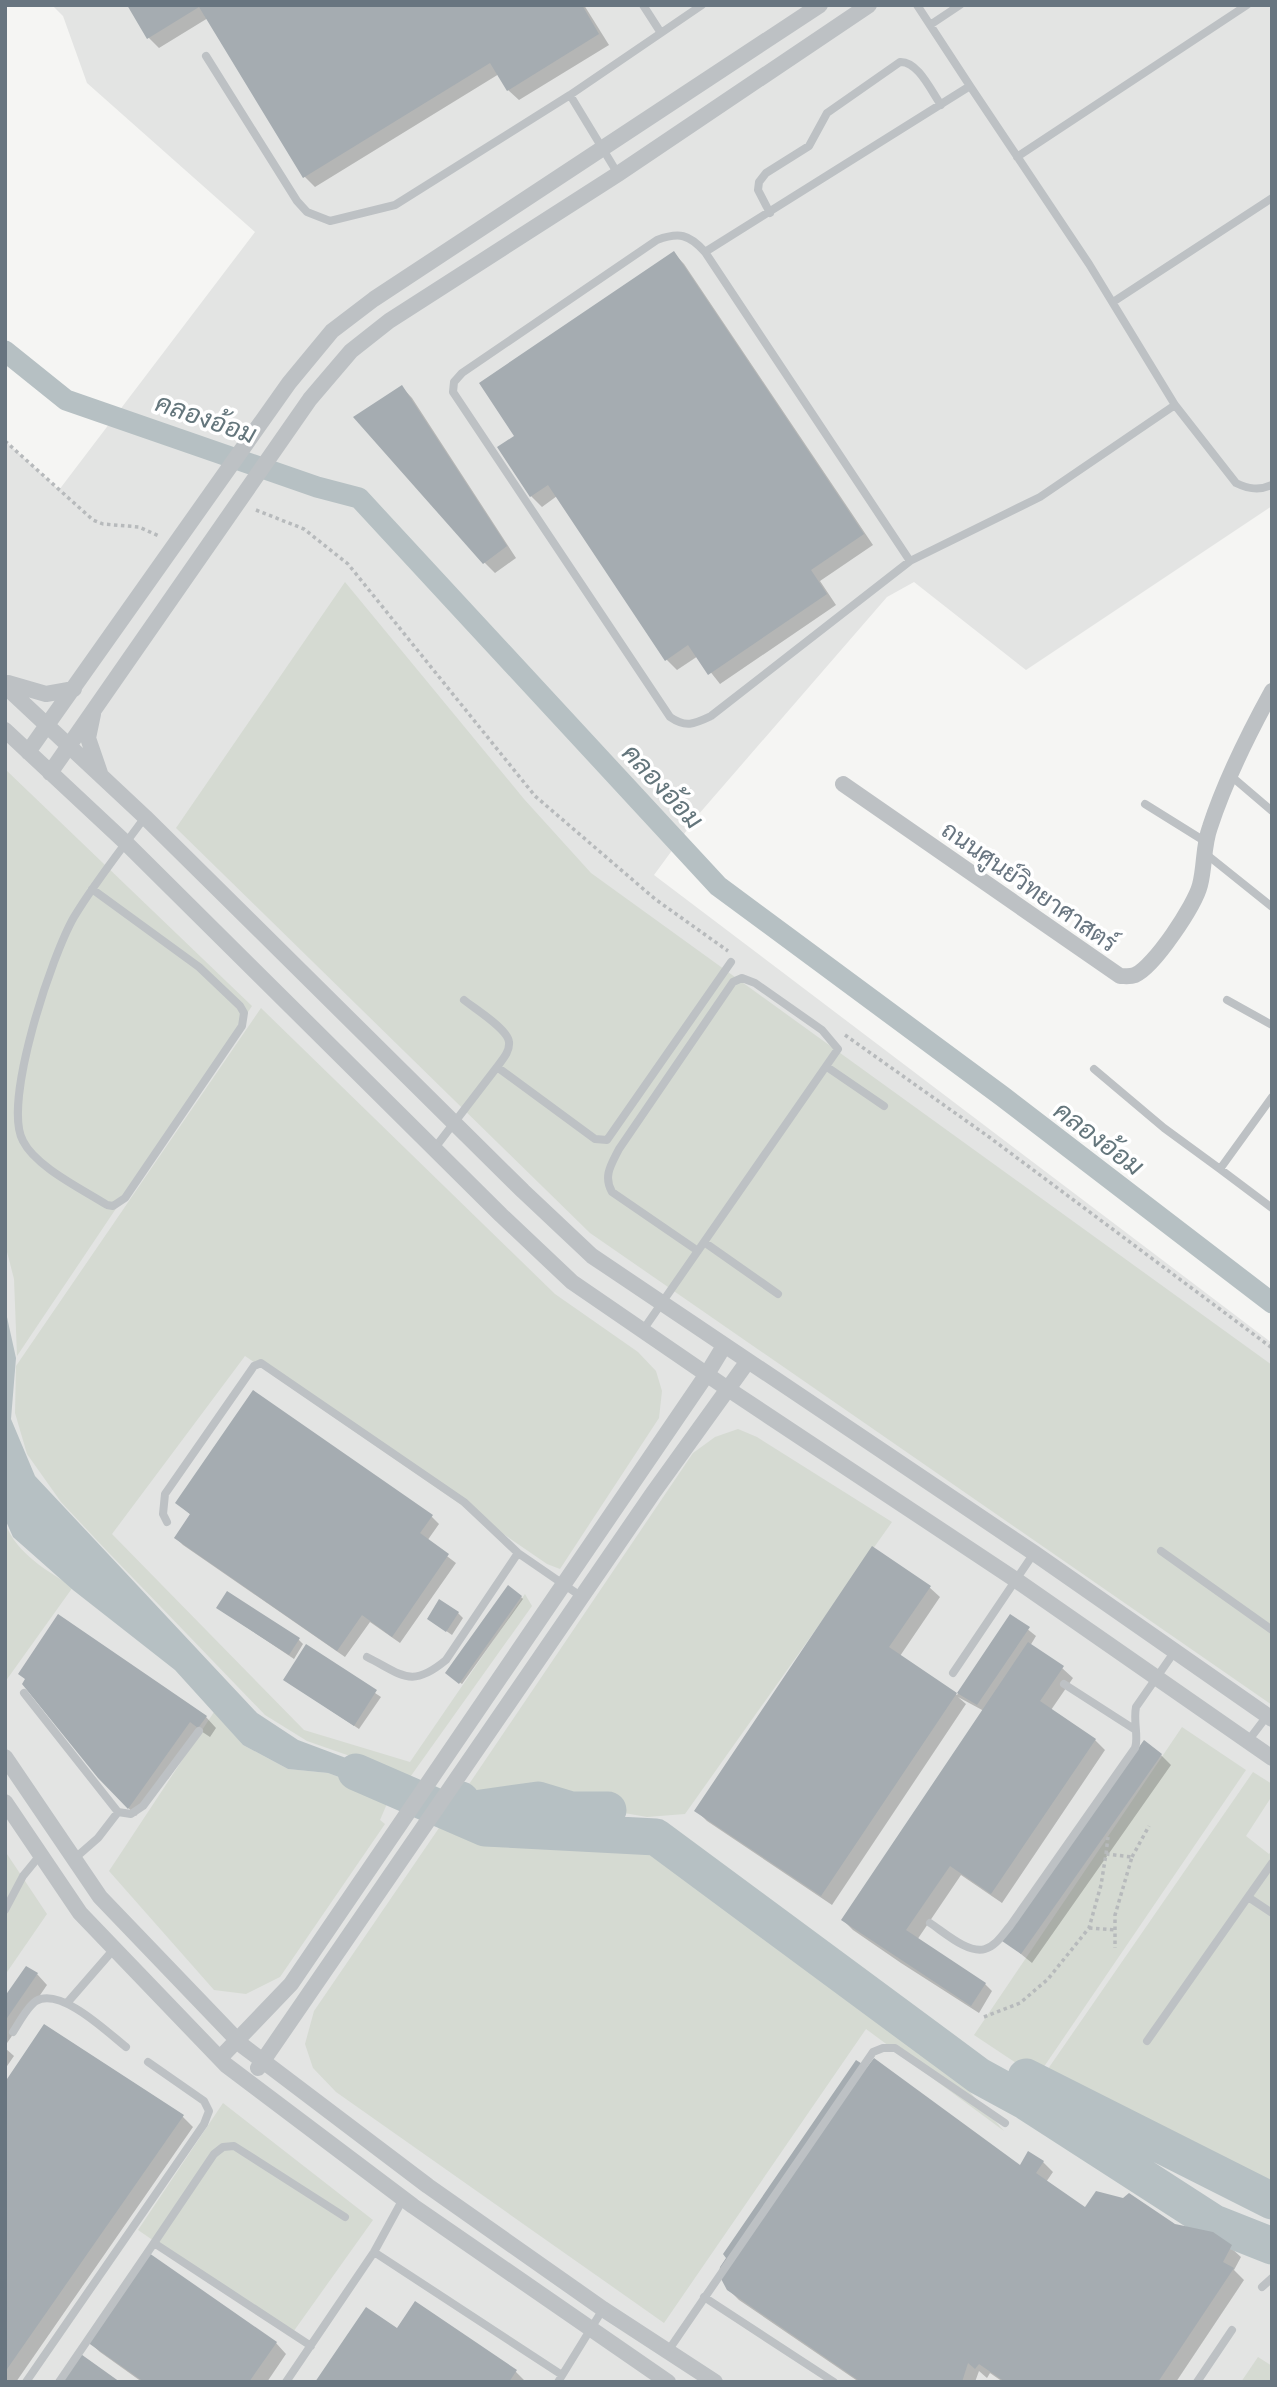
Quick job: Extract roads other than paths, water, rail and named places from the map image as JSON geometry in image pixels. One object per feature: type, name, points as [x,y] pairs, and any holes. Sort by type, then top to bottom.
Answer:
[{"type":"street","points":[[28,752],[289,383],[332,331],[374,299],[820,5]]},
{"type":"street","points":[[50,773],[95,704],[310,399],[351,351],[389,321],[618,174],[869,5]]},
{"type":"street","points":[[5,684],[46,694],[74,689]]},
{"type":"street","points":[[5,684],[145,817],[592,1256],[1270,1715]]},
{"type":"street","name":"ถนนศูนย์วิทยาศาสตร์","points":[[844,784],[1120,976],[1133,976],[1142,971],[1178,927],[1194,902],[1200,887],[1210,827],[1272,691]]},
{"type":"street","points":[[95,704],[88,738],[101,778]]},
{"type":"street","points":[[5,730],[126,843],[572,1282],[728,1390],[1016,1580],[1272,1758]]},
{"type":"street","points":[[220,2058],[291,1983],[724,1346]]},
{"type":"street","points":[[248,2081],[458,1774],[748,1361]]},
{"type":"street","points":[[5,1757],[100,1897],[237,2040],[428,2186],[603,2309],[715,2382]]},
{"type":"street","points":[[5,1802],[80,1913],[220,2058],[403,2199],[668,2382]]},
{"type":"lane","points":[[643,5],[661,33]]},
{"type":"lane","points":[[206,56],[298,201],[307,212],[330,221],[395,205],[570,95],[702,5]]},
{"type":"lane","points":[[917,5],[1113,302],[1175,405],[1236,483],[1248,489],[1272,485]]},
{"type":"lane","points":[[930,25],[960,5]]},
{"type":"lane","points":[[1017,157],[1247,5]]},
{"type":"lane","points":[[770,213],[758,190],[759,182],[766,173],[809,146],[827,113],[900,62],[906,61],[913,65],[941,105]]},
{"type":"lane","points":[[705,252],[970,86]]},
{"type":"lane","points":[[570,95],[618,174]]},
{"type":"lane","points":[[1113,302],[1272,198]]},
{"type":"lane","points":[[910,561],[705,252],[685,236],[673,234],[657,240],[462,373],[454,382],[453,393],[670,717],[680,724],[696,723],[711,716],[910,561],[1040,497],[1175,405]]},
{"type":"lane","points":[[1231,776],[1272,811]]},
{"type":"lane","points":[[1145,804],[1206,848],[1272,908]]},
{"type":"lane","points":[[92,889],[199,967],[240,1006],[244,1018],[242,1026],[125,1198],[113,1206],[107,1205],[37,1159],[22,1140],[16,1118],[21,1070],[49,979],[73,920],[92,889],[145,817]]},
{"type":"lane","points":[[497,1067],[595,1139],[607,1140],[732,958]]},
{"type":"lane","points":[[643,1330],[827,1067],[838,1049],[822,1030],[755,983],[743,978],[733,982],[619,1149],[607,1173],[607,1183],[612,1192],[698,1251]]},
{"type":"lane","points":[[435,1149],[497,1067],[507,1052],[509,1043],[506,1033],[464,1000]]},
{"type":"lane","points":[[1227,1000],[1272,1025]]},
{"type":"lane","points":[[827,1067],[884,1106]]},
{"type":"lane","points":[[1094,1069],[1164,1128],[1272,1208]]},
{"type":"lane","points":[[1220,1169],[1272,1097]]},
{"type":"lane","points":[[704,1242],[778,1294]]},
{"type":"lane","points":[[167,1522],[163,1514],[165,1494],[254,1366],[261,1363],[464,1502],[518,1553],[582,1597]]},
{"type":"lane","points":[[1161,1551],[1272,1630]]},
{"type":"lane","points":[[367,1657],[405,1676],[416,1678],[430,1673],[446,1660],[518,1553]]},
{"type":"lane","points":[[953,1673],[1034,1553]]},
{"type":"lane","points":[[930,1923],[969,1947],[984,1949],[996,1942],[1135,1748],[1136,1707],[1175,1651]]},
{"type":"lane","points":[[1064,1684],[1134,1729]]},
{"type":"lane","points":[[24,1693],[118,1812],[131,1814],[143,1806],[199,1731]]},
{"type":"lane","points":[[1248,1741],[1270,1715]]},
{"type":"lane","points":[[74,1859],[98,1838],[118,1812]]},
{"type":"lane","points":[[5,1910],[23,1876],[41,1854]]},
{"type":"lane","points":[[1147,2040],[1272,1863]]},
{"type":"lane","points":[[1248,1897],[1272,1913]]},
{"type":"lane","points":[[68,2003],[114,1949]]},
{"type":"lane","points":[[13,2032],[34,2002],[47,1997],[68,2003],[126,2047]]},
{"type":"lane","points":[[668,2351],[873,2052],[883,2048],[895,2048],[1005,2123]]},
{"type":"lane","points":[[26,2382],[204,2124],[209,2111],[204,2101],[148,2062]]},
{"type":"lane","points":[[60,2382],[214,2154],[223,2147],[234,2146],[345,2217]]},
{"type":"lane","points":[[286,2382],[373,2252],[403,2199]]},
{"type":"lane","points":[[154,2243],[311,2346]]},
{"type":"lane","points":[[373,2252],[560,2378],[603,2309]]},
{"type":"lane","points":[[1262,2287],[1272,2278]]},
{"type":"lane","points":[[704,2297],[834,2382]]},
{"type":"lane","points":[[1197,2382],[1232,2330]]},
{"type":"waterway","name":"คลองอ้อม","points":[[5,351],[66,400],[317,487],[359,498],[718,886],[1002,1096],[1272,1303]]},
{"type":"waterway","points":[[356,1772],[485,1828],[656,1837],[979,2076],[1025,2101],[1214,2223],[1272,2246]]},
{"type":"waterway","points":[[461,1800],[467,1810],[538,1800],[571,1810],[608,1810]]},
{"type":"waterway","points":[[1026,2077],[1272,2201]]}]
